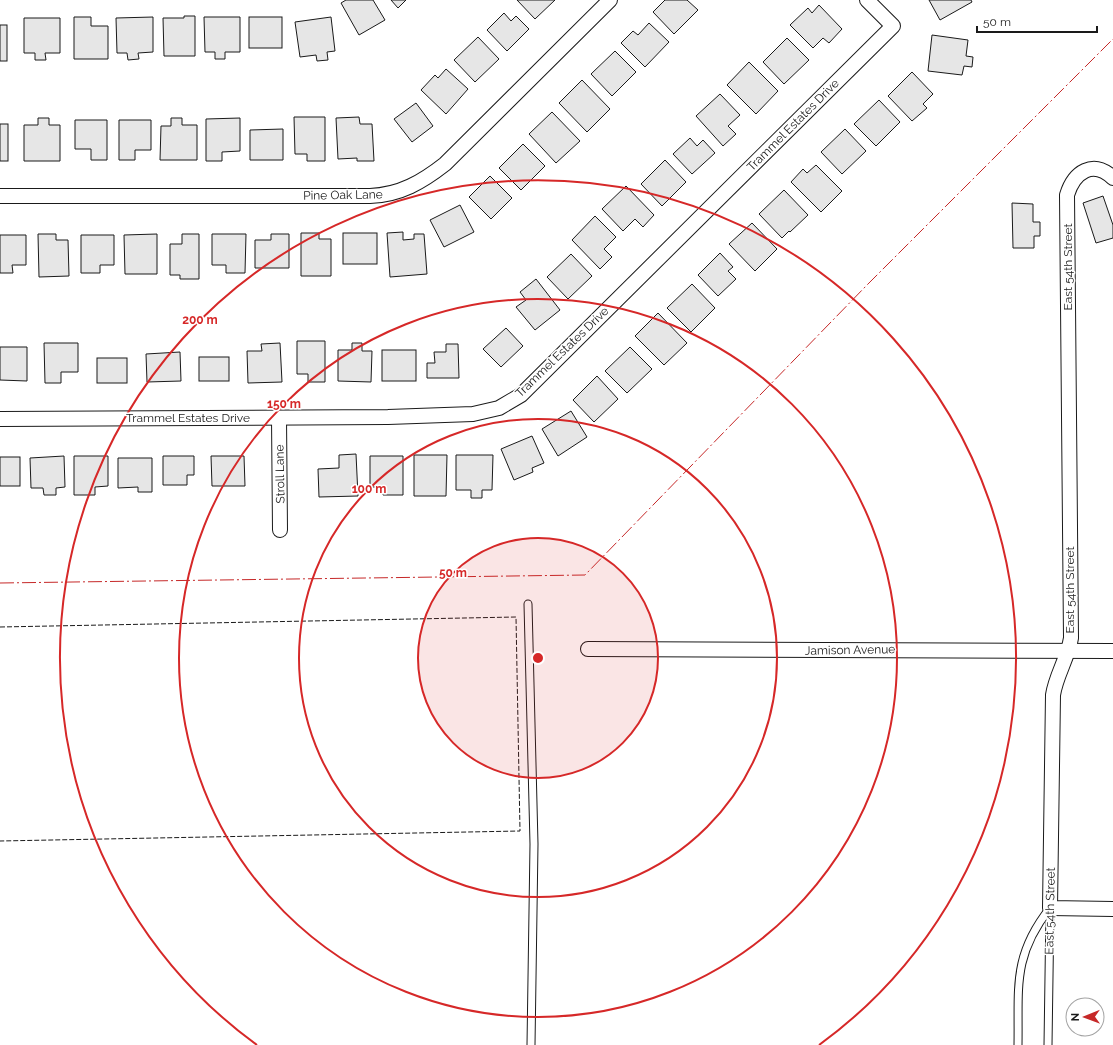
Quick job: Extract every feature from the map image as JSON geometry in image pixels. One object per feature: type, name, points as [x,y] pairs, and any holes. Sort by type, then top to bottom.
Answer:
[{"type":"street","name":"Pine Oak Lane","points":[[0,196],[362,196],[384,195],[398,191],[421,182],[445,164],[610,0]]},
{"type":"street","name":"Trammel Estates Drive","points":[[0,419],[388,417],[473,414],[499,408],[521,395],[892,26],[867,0]]},
{"type":"street","name":"East 54th Street","points":[[1050,908],[1053,695],[1060,667],[1069,651],[1071,638],[1068,195],[1070,184],[1078,174],[1086,169],[1098,170],[1113,178]]},
{"type":"street","name":"Stroll Lane","points":[[279,418],[280,530]]},
{"type":"street","name":"Jamison Avenue","points":[[588,649],[1113,651]]},
{"type":"street","points":[[1050,908],[1113,909]]},
{"type":"lane","points":[[528,604],[534,844],[531,1045]]},
{"type":"lane","points":[[1018,1045],[1019,969],[1027,944],[1038,924],[1050,908]]},
{"type":"lane","name":"East 54th Street","points":[[1048,1045],[1050,908]]},
{"type":"building","points":[[346,0],[373,0],[385,20],[359,35],[341,3]]},
{"type":"building","points":[[391,0],[406,0],[398,8]]},
{"type":"building","points":[[517,0],[555,0],[535,19]]},
{"type":"building","points":[[665,0],[687,0],[698,10],[674,34],[653,12]]},
{"type":"building","points":[[929,0],[971,0],[972,2],[940,20]]},
{"type":"building","points":[[819,5],[842,29],[829,43],[823,38],[813,48],[790,25],[808,8],[812,13]]},
{"type":"building","points":[[504,13],[511,21],[516,16],[529,29],[507,51],[487,30]]},
{"type":"building","points":[[184,16],[195,16],[195,56],[164,56],[163,18],[184,18]]},
{"type":"building","points":[[74,17],[91,17],[91,26],[108,26],[108,59],[74,59]]},
{"type":"building","points":[[153,17],[153,52],[138,53],[139,59],[128,60],[127,53],[117,53],[116,18]]},
{"type":"building","points":[[204,17],[240,17],[240,52],[225,52],[225,59],[215,59],[215,52],[205,52]]},
{"type":"building","points":[[249,17],[282,17],[282,48],[249,48]]},
{"type":"building","points":[[331,17],[335,51],[327,52],[328,60],[317,61],[316,55],[300,57],[295,22]]},
{"type":"building","points":[[24,18],[60,18],[60,53],[45,53],[46,60],[35,60],[35,53],[24,53]]},
{"type":"building","points":[[649,23],[669,42],[645,67],[621,43],[633,31],[638,35]]},
{"type":"building","points":[[0,25],[7,25],[7,61],[0,61]]},
{"type":"building","points":[[932,35],[968,40],[966,56],[973,57],[972,67],[964,66],[962,75],[928,71]]},
{"type":"building","points":[[478,37],[499,59],[475,82],[454,60]]},
{"type":"building","points":[[787,38],[809,60],[784,84],[763,62]]},
{"type":"building","points":[[615,51],[636,72],[612,96],[591,74]]},
{"type":"building","points":[[749,62],[778,91],[756,114],[727,85]]},
{"type":"building","points":[[446,69],[468,89],[446,114],[421,90],[435,75],[438,78]]},
{"type":"building","points":[[912,72],[933,94],[923,104],[927,108],[912,121],[888,96]]},
{"type":"building","points":[[582,80],[610,109],[587,132],[559,103]]},
{"type":"building","points":[[720,94],[740,115],[728,126],[736,134],[723,146],[696,116]]},
{"type":"building","points":[[879,100],[900,122],[876,146],[854,124]]},
{"type":"building","points":[[416,103],[433,126],[412,142],[394,119]]},
{"type":"building","points":[[552,112],[580,141],[556,163],[529,134]]},
{"type":"building","points":[[294,117],[325,117],[325,161],[307,161],[307,154],[295,154]]},
{"type":"building","points":[[359,117],[360,124],[372,124],[374,161],[357,161],[357,158],[338,159],[336,118]]},
{"type":"building","points":[[38,118],[49,118],[49,125],[60,125],[60,161],[24,161],[24,125],[38,125]]},
{"type":"building","points":[[171,118],[182,118],[182,125],[197,125],[197,160],[160,160],[161,126],[171,126]]},
{"type":"building","points":[[240,118],[240,151],[222,152],[222,161],[206,161],[206,119]]},
{"type":"building","points":[[75,120],[107,120],[107,160],[91,160],[91,149],[75,149]]},
{"type":"building","points":[[119,120],[151,120],[151,150],[135,150],[135,160],[119,160]]},
{"type":"building","points":[[0,124],[8,124],[8,161],[0,161]]},
{"type":"building","points":[[283,129],[283,160],[250,160],[250,130]]},
{"type":"building","points":[[845,129],[866,151],[842,174],[821,152]]},
{"type":"building","points":[[690,138],[697,146],[703,140],[715,153],[692,174],[673,154]]},
{"type":"building","points":[[523,144],[545,166],[521,190],[499,168]]},
{"type":"building","points":[[665,160],[686,182],[662,206],[641,184]]},
{"type":"building","points":[[816,165],[842,191],[821,212],[791,182],[803,169],[807,173]]},
{"type":"building","points":[[490,176],[512,198],[491,219],[469,197]]},
{"type":"building","points":[[626,186],[654,215],[643,227],[635,219],[623,231],[602,209]]},
{"type":"building","points":[[784,190],[808,215],[782,238],[759,214]]},
{"type":"building","points":[[1103,196],[1113,225],[1113,238],[1096,243],[1083,203]]},
{"type":"building","points":[[1012,203],[1033,204],[1033,222],[1040,222],[1040,236],[1034,236],[1034,248],[1013,248]]},
{"type":"building","points":[[460,205],[474,232],[444,247],[430,220]]},
{"type":"building","points":[[595,216],[616,237],[604,249],[612,257],[600,269],[572,240]]},
{"type":"building","points":[[752,223],[777,249],[755,271],[729,244]]},
{"type":"building","points":[[403,232],[403,240],[414,239],[414,234],[424,234],[427,274],[390,277],[387,233]]},
{"type":"building","points":[[301,233],[319,233],[319,239],[331,239],[331,276],[301,276]]},
{"type":"building","points":[[343,233],[377,233],[377,264],[343,264]]},
{"type":"building","points":[[38,234],[56,234],[56,240],[68,240],[69,276],[39,277]]},
{"type":"building","points":[[157,234],[157,274],[125,274],[124,235]]},
{"type":"building","points":[[182,234],[199,234],[199,279],[180,279],[180,275],[170,275],[170,244],[182,244]]},
{"type":"building","points":[[212,234],[246,234],[245,273],[226,273],[226,265],[212,265]]},
{"type":"building","points":[[271,234],[289,234],[289,268],[255,268],[255,240],[271,240]]},
{"type":"building","points":[[0,235],[26,235],[26,265],[12,265],[13,273],[0,273]]},
{"type":"building","points":[[81,235],[114,235],[114,265],[100,265],[100,273],[81,273]]},
{"type":"building","points":[[720,253],[733,267],[728,271],[736,279],[718,296],[698,275]]},
{"type":"building","points":[[571,254],[592,276],[568,299],[547,277]]},
{"type":"building","points":[[536,279],[560,310],[535,330],[516,307],[526,300],[520,292]]},
{"type":"building","points":[[692,284],[715,308],[691,332],[667,308]]},
{"type":"building","points":[[658,313],[687,343],[664,365],[635,336]]},
{"type":"building","points":[[506,328],[523,346],[501,367],[483,349]]},
{"type":"building","points":[[297,341],[325,341],[325,382],[308,382],[308,374],[297,374]]},
{"type":"building","points":[[44,343],[78,343],[78,372],[61,372],[61,383],[45,383]]},
{"type":"building","points":[[280,343],[282,382],[248,383],[247,351],[262,351],[261,344]]},
{"type":"building","points":[[352,343],[362,343],[362,351],[372,351],[371,382],[338,381],[338,350],[352,350]]},
{"type":"building","points":[[446,344],[458,344],[459,378],[427,378],[427,363],[435,363],[434,352],[446,352]]},
{"type":"building","points":[[0,347],[27,347],[27,381],[0,380]]},
{"type":"building","points":[[630,347],[652,369],[627,393],[605,371]]},
{"type":"building","points":[[382,350],[416,350],[416,381],[382,381]]},
{"type":"building","points":[[180,352],[181,381],[147,382],[146,354]]},
{"type":"building","points":[[199,357],[229,357],[229,381],[199,381]]},
{"type":"building","points":[[97,358],[127,358],[127,383],[97,383]]},
{"type":"building","points":[[597,376],[618,399],[594,422],[573,400]]},
{"type":"building","points":[[571,411],[587,437],[558,456],[542,429]]},
{"type":"building","points":[[532,436],[544,463],[532,468],[533,472],[514,480],[501,449]]},
{"type":"building","points":[[356,454],[358,496],[319,497],[318,469],[339,468],[339,455]]},
{"type":"building","points":[[414,455],[447,455],[446,496],[414,496]]},
{"type":"building","points":[[456,455],[493,455],[492,490],[482,490],[482,498],[471,498],[471,490],[456,490]]},
{"type":"building","points":[[64,456],[65,487],[56,488],[56,495],[44,495],[43,488],[31,488],[30,458]]},
{"type":"building","points":[[74,456],[108,456],[108,486],[95,487],[95,495],[74,495]]},
{"type":"building","points":[[163,456],[194,456],[194,475],[187,475],[187,485],[163,485]]},
{"type":"building","points":[[211,456],[244,456],[245,486],[212,486]]},
{"type":"building","points":[[370,456],[403,456],[403,495],[383,495],[383,487],[370,487]]},
{"type":"building","points":[[0,457],[20,457],[20,486],[0,486]]},
{"type":"building","points":[[118,458],[152,458],[152,492],[138,492],[138,487],[118,488]]},
{"type":"fence","points":[[0,627],[516,617],[520,831],[0,841]]},
{"type":"power","points":[[0,583],[585,575],[867,285],[1113,39]]}]
